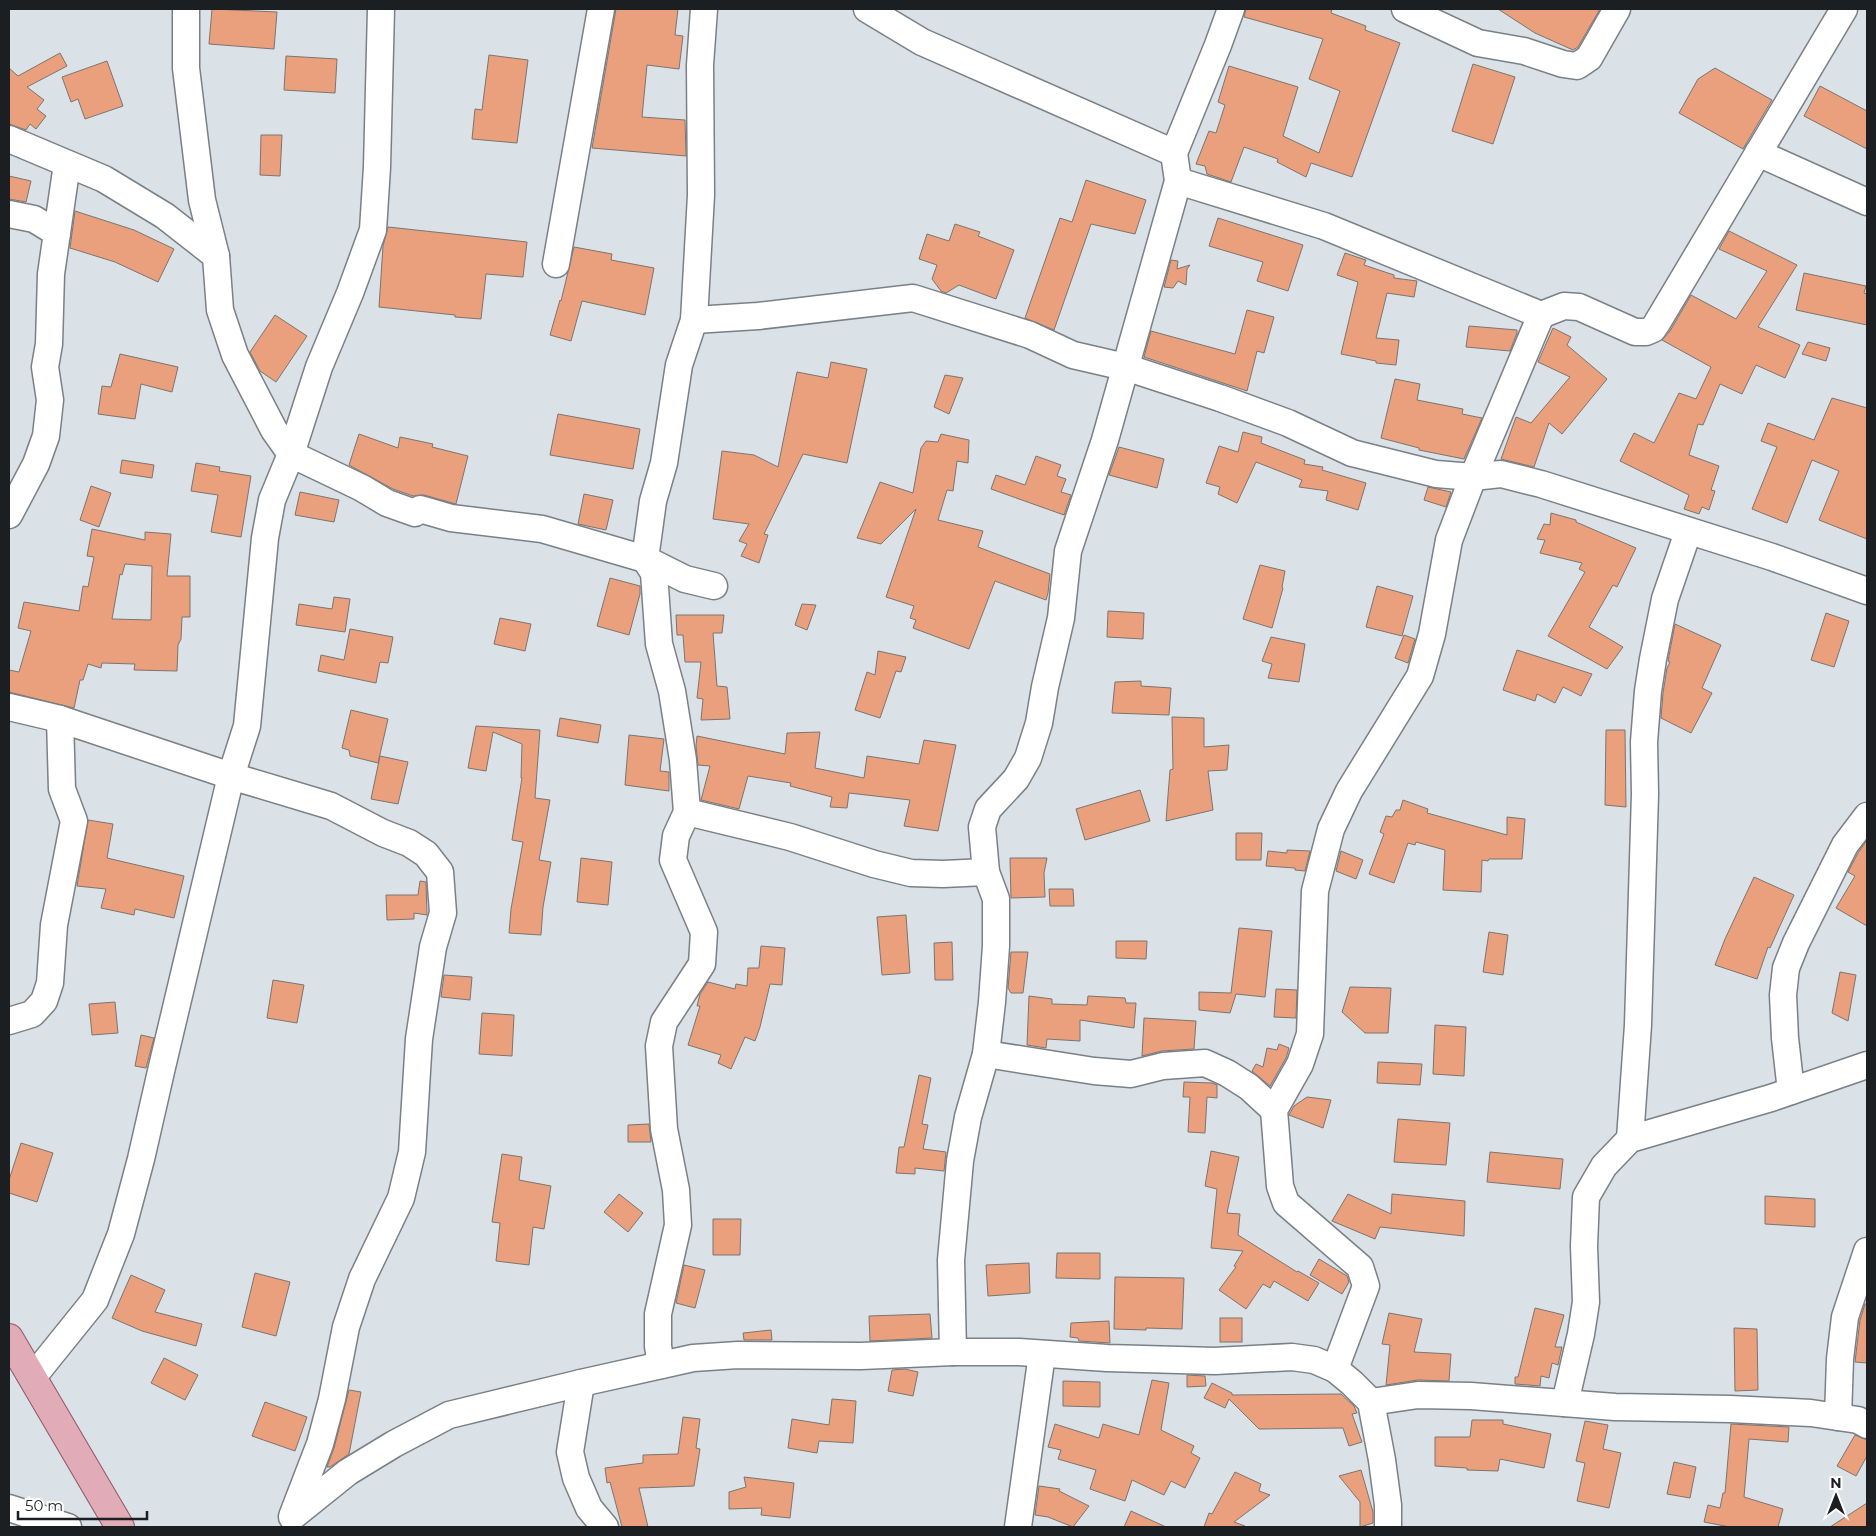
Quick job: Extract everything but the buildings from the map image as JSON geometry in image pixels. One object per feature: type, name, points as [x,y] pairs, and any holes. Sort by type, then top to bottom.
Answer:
[{"type":"main road","points":[[9,1338],[120,1527]]},
{"type":"street","points":[[186,9],[186,68],[192,124],[202,200],[216,256],[220,310],[235,356],[274,430],[291,454],[362,488],[387,503],[416,513],[420,509],[451,518],[542,529],[645,558],[685,579],[714,586]]},
{"type":"street","points":[[33,1377],[95,1300],[121,1234],[142,1159],[170,1029],[231,776],[248,726],[265,538],[272,500],[291,454],[318,367],[350,293],[373,230],[377,167],[381,9]]},
{"type":"street","points":[[556,264],[601,9]]},
{"type":"street","points":[[661,1365],[658,1346],[658,1314],[678,1225],[676,1190],[664,1129],[659,1046],[664,1022],[702,964],[704,932],[673,860],[676,836],[687,812],[683,760],[672,691],[659,644],[654,573],[645,558],[653,501],[664,463],[680,365],[694,320],[701,195],[700,65],[704,9]]},
{"type":"street","points":[[866,9],[922,42],[1174,153]]},
{"type":"street","points":[[953,1352],[951,1260],[960,1161],[968,1117],[986,1054],[996,946],[996,898],[986,872],[982,827],[988,809],[1016,779],[1028,758],[1036,732],[1061,618],[1068,551],[1105,440],[1178,181],[1174,153],[1231,9]]},
{"type":"street","points":[[1405,9],[1478,43],[1524,51],[1563,64],[1577,66],[1589,58],[1617,9]]},
{"type":"street","points":[[1178,181],[1324,226],[1541,315],[1564,306],[1579,308],[1635,332],[1646,332],[1653,329],[1844,9]]},
{"type":"street","points":[[9,139],[104,179],[165,216],[216,256]]},
{"type":"street","points":[[1758,153],[1867,202]]},
{"type":"street","points":[[9,515],[36,464],[46,436],[50,400],[45,367],[49,344],[51,274],[67,164]]},
{"type":"street","points":[[9,214],[59,223]]},
{"type":"street","points":[[694,320],[767,315],[913,298],[1030,335],[1073,356],[1125,367],[1288,423],[1352,454],[1436,474],[1473,477],[1501,474],[1541,484],[1772,557],[1867,591]]},
{"type":"street","points":[[1336,1369],[1366,1286],[1360,1267],[1286,1203],[1280,1186],[1274,1110],[1300,1064],[1310,1034],[1315,890],[1331,829],[1349,791],[1420,676],[1432,634],[1449,540],[1473,477],[1541,315]]},
{"type":"street","points":[[1630,1139],[1638,1025],[1645,794],[1644,742],[1648,692],[1665,599],[1688,532]]},
{"type":"street","points":[[9,707],[60,719],[231,776],[331,806],[383,834],[409,843],[426,854],[440,872],[443,913],[433,947],[419,1039],[410,1161],[401,1198],[362,1279],[346,1327],[332,1399],[320,1444],[288,1522]]},
{"type":"street","points":[[9,1021],[32,1014],[44,1001],[50,983],[54,925],[74,821],[62,789],[60,719]]},
{"type":"street","points":[[687,812],[790,838],[874,864],[911,873],[986,872]]},
{"type":"street","points":[[1790,1091],[1784,1038],[1783,1004],[1786,968],[1796,943],[1845,845],[1867,816]]},
{"type":"street","points":[[986,1054],[1094,1072],[1131,1074],[1163,1066],[1205,1063],[1227,1073],[1249,1087],[1274,1110]]},
{"type":"street","points":[[1564,1404],[1581,1334],[1586,1302],[1584,1246],[1586,1197],[1604,1166],[1630,1139],[1867,1066]]},
{"type":"street","points":[[1838,1417],[1840,1359],[1845,1317],[1867,1251]]},
{"type":"street","points":[[288,1522],[348,1472],[394,1444],[449,1415],[581,1383],[693,1358],[738,1355],[860,1356],[953,1352],[1019,1352],[1215,1361],[1292,1358],[1314,1360],[1336,1369],[1371,1402],[1382,1460],[1388,1505],[1388,1527]]},
{"type":"street","points":[[1018,1527],[1042,1354]]},
{"type":"street","points":[[581,1383],[570,1452],[576,1478],[588,1508],[605,1527]]},
{"type":"street","points":[[1371,1402],[1418,1395],[1471,1396],[1615,1407],[1730,1409],[1811,1413],[1858,1420],[1867,1424]]},
{"type":"street","points":[[11,1514],[68,1527]]}]
